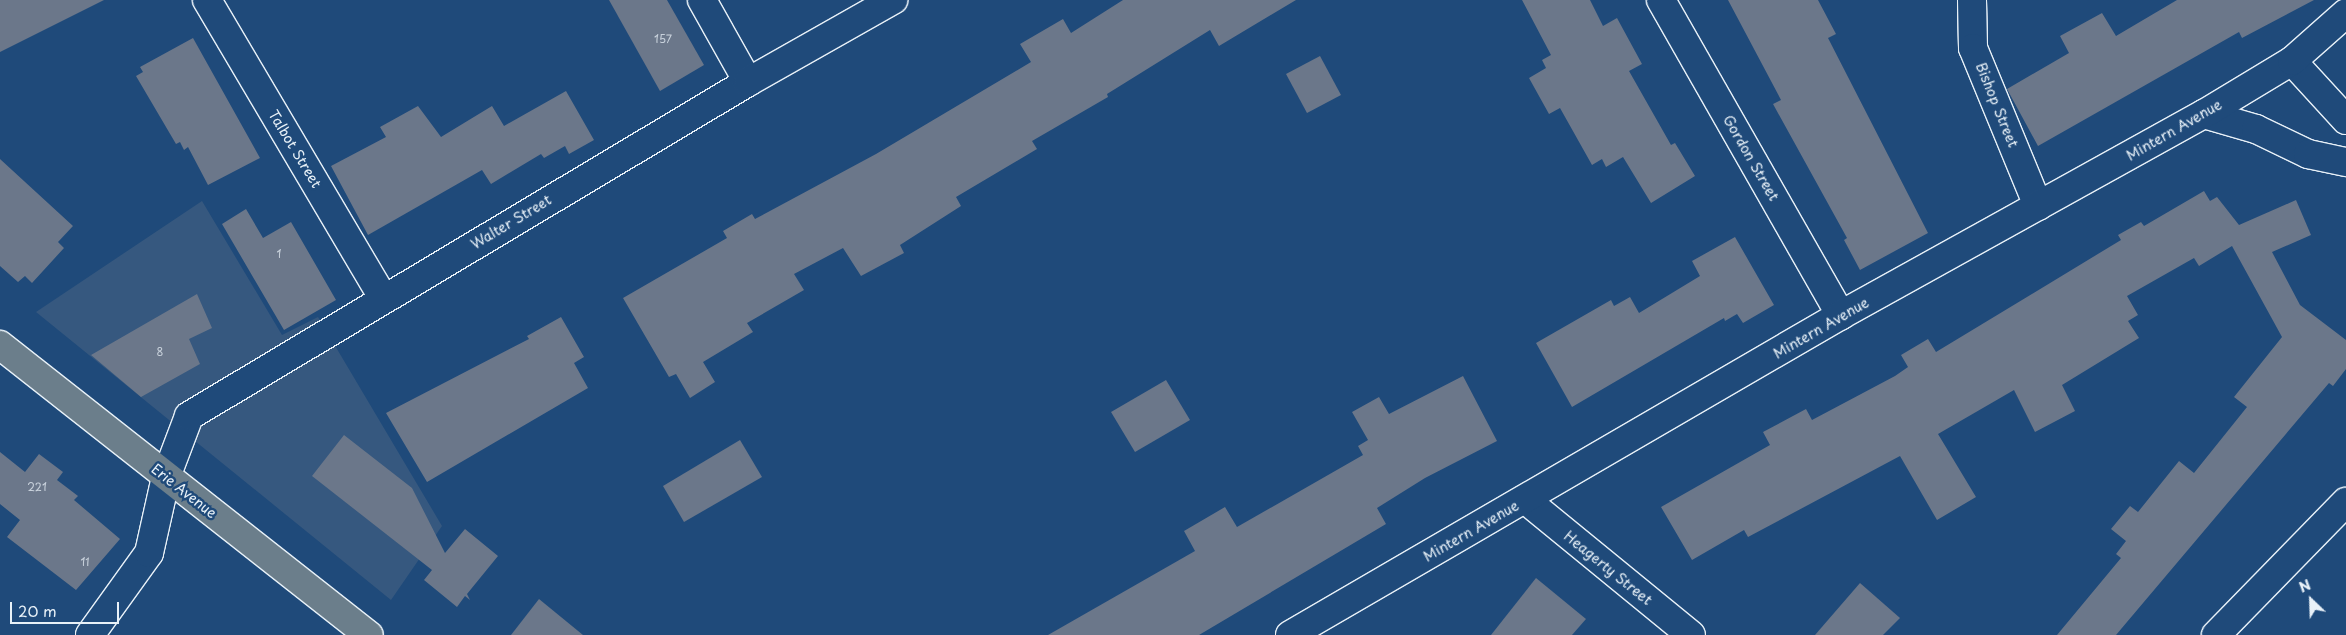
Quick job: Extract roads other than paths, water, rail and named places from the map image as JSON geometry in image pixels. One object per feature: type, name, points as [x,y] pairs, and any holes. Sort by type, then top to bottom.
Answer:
[{"type":"main road","name":"Erie Avenue","points":[[0,345],[369,635]]},
{"type":"street","name":"Talbot Street","points":[[207,0],[383,298]]},
{"type":"street","points":[[702,0],[748,82]]},
{"type":"street","name":"Walter Street","points":[[90,635],[149,553],[166,477],[189,416],[383,298],[748,82],[893,0]]},
{"type":"street","name":"Gordon Street","points":[[1660,0],[1841,315]]},
{"type":"street","name":"Bishop Street","points":[[1972,0],[1973,48],[2038,206]]},
{"type":"street","name":"Mintern Avenue","points":[[1290,635],[1526,500],[1841,315],[2204,114],[2292,61],[2346,13]]},
{"type":"street","points":[[2292,61],[2346,120]]},
{"type":"street","points":[[2204,114],[2256,129],[2308,154],[2346,162]]},
{"type":"street","name":"Heagerty Street","points":[[1526,500],[1691,635]]},
{"type":"street","points":[[2216,635],[2346,502]]}]
